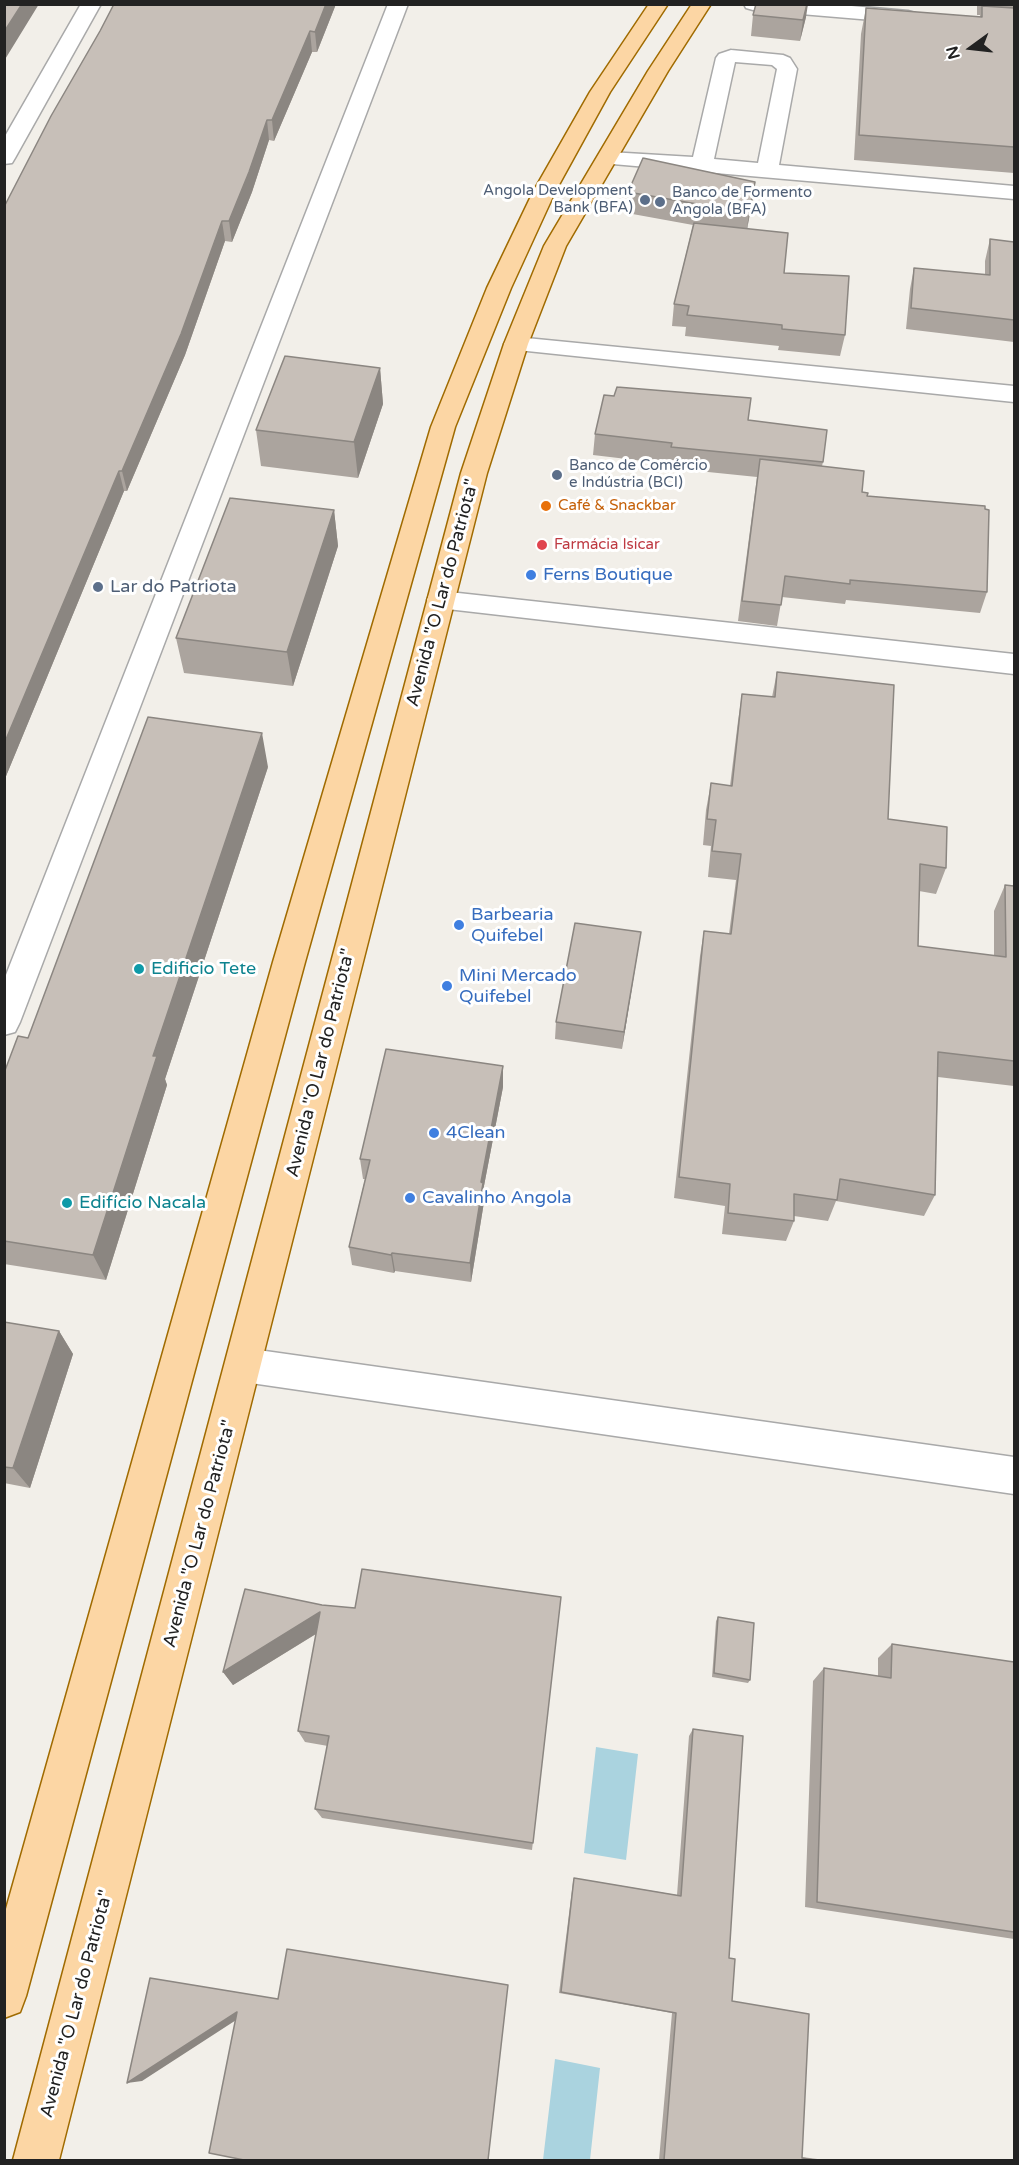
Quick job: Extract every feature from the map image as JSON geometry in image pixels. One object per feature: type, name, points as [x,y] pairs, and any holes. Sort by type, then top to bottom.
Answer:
[{"type":"main road","points":[[4,1995],[289,962],[443,427],[499,288],[544,192],[600,92],[659,4]]},
{"type":"main road","name":"Avenida \"O Lar do Patriota\"","points":[[36,2160],[474,473],[516,344],[555,246],[609,158],[658,71],[702,4]]},
{"type":"street","points":[[4,158],[91,4]]},
{"type":"street","points":[[4,1022],[398,4]]},
{"type":"street","points":[[753,4],[931,19]]},
{"type":"street","points":[[702,164],[726,58],[731,56],[776,59],[783,62],[787,69],[767,170]]},
{"type":"street","points":[[609,158],[702,164],[1014,193]]},
{"type":"street","points":[[516,344],[1014,394]]},
{"type":"street","points":[[440,600],[1014,664]]},
{"type":"street","points":[[244,1365],[1014,1476]]},
{"type":"water","points":[[596,1747],[638,1754],[626,1860],[584,1853]]},
{"type":"water","points":[[555,2059],[600,2068],[590,2160],[543,2160]]},
{"type":"building","points":[[4,4],[22,4],[4,32]]},
{"type":"building","points":[[114,4],[326,4],[315,32],[310,31],[272,120],[267,120],[229,221],[222,221],[181,334],[122,471],[119,471],[4,744],[4,207],[51,116]]},
{"type":"building","points":[[756,4],[807,4],[803,20],[753,15]]},
{"type":"building","points":[[982,6],[1014,8],[1014,147],[859,135],[866,8],[982,17]]},
{"type":"building","points":[[643,158],[755,182],[749,213],[628,192]]},
{"type":"building","points":[[694,223],[788,233],[784,273],[849,276],[845,335],[782,329],[782,325],[687,315],[689,306],[674,304]]},
{"type":"building","points":[[990,239],[1014,242],[1014,320],[911,308],[914,268],[990,275]]},
{"type":"building","points":[[285,356],[380,368],[354,442],[256,430]]},
{"type":"building","points":[[617,387],[751,398],[748,420],[827,430],[823,462],[671,447],[672,443],[595,434],[604,395],[614,396]]},
{"type":"building","points":[[760,459],[864,471],[862,492],[868,493],[867,496],[985,506],[985,509],[989,510],[987,592],[850,580],[850,584],[785,576],[781,605],[742,601]]},
{"type":"building","points":[[230,498],[334,510],[287,652],[176,638]]},
{"type":"building","points":[[777,672],[894,685],[888,819],[947,827],[946,868],[920,864],[918,946],[1006,957],[1005,885],[1014,886],[1014,1061],[938,1052],[935,1195],[840,1179],[837,1200],[794,1194],[794,1221],[728,1213],[730,1184],[679,1177],[704,931],[731,934],[741,854],[712,851],[716,820],[707,819],[711,783],[732,786],[742,694],[775,697]]},
{"type":"building","points":[[148,717],[262,733],[153,1056],[157,1056],[93,1255],[4,1241],[4,1073],[18,1036],[28,1038]]},
{"type":"building","points":[[575,923],[641,932],[624,1032],[556,1022]]},
{"type":"building","points":[[386,1049],[503,1066],[481,1182],[483,1183],[470,1263],[392,1253],[391,1255],[349,1247],[370,1160],[360,1159]]},
{"type":"building","points":[[4,1322],[59,1331],[13,1468],[4,1467]]},
{"type":"building","points":[[362,1569],[561,1597],[533,1843],[315,1809],[329,1736],[298,1731],[320,1612],[223,1672],[245,1589],[322,1605],[355,1608]]},
{"type":"building","points":[[718,1617],[754,1623],[750,1680],[714,1673]]},
{"type":"building","points":[[892,1644],[1014,1662],[1014,1932],[817,1902],[824,1668],[891,1678]]},
{"type":"building","points":[[693,1729],[743,1736],[729,1958],[735,1959],[732,2001],[809,2014],[802,2158],[814,2160],[664,2160],[676,2013],[561,1992],[574,1878],[681,1896]]},
{"type":"building","points":[[287,1949],[508,1985],[488,2160],[244,2160],[209,2153],[237,2012],[127,2083],[150,1978],[278,1999]]},
{"type":"place","name":"Angola Development Bank (BFA)","points":[[645,200]]},
{"type":"place","name":"Banco de Formento Angola (BFA)","points":[[660,202]]},
{"type":"place","name":"Banco de Comércio e Indústria (BCI)","points":[[557,475]]},
{"type":"place","name":"Café & Snackbar","points":[[546,506]]},
{"type":"place","name":"Farmácia Isicar","points":[[542,545]]},
{"type":"place","name":"Ferns Boutique","points":[[531,575]]},
{"type":"place","name":"Lar do Patriota","points":[[98,587]]},
{"type":"place","name":"Barbearia Quifebel","points":[[459,925]]},
{"type":"place","name":"Edificio Tete","points":[[139,969]]},
{"type":"place","name":"Mini Mercado Quifebel","points":[[447,986]]},
{"type":"place","name":"4Clean","points":[[434,1133]]},
{"type":"place","name":"Cavalinho Angola","points":[[410,1198]]},
{"type":"place","name":"Edifício Nacala","points":[[67,1203]]}]
